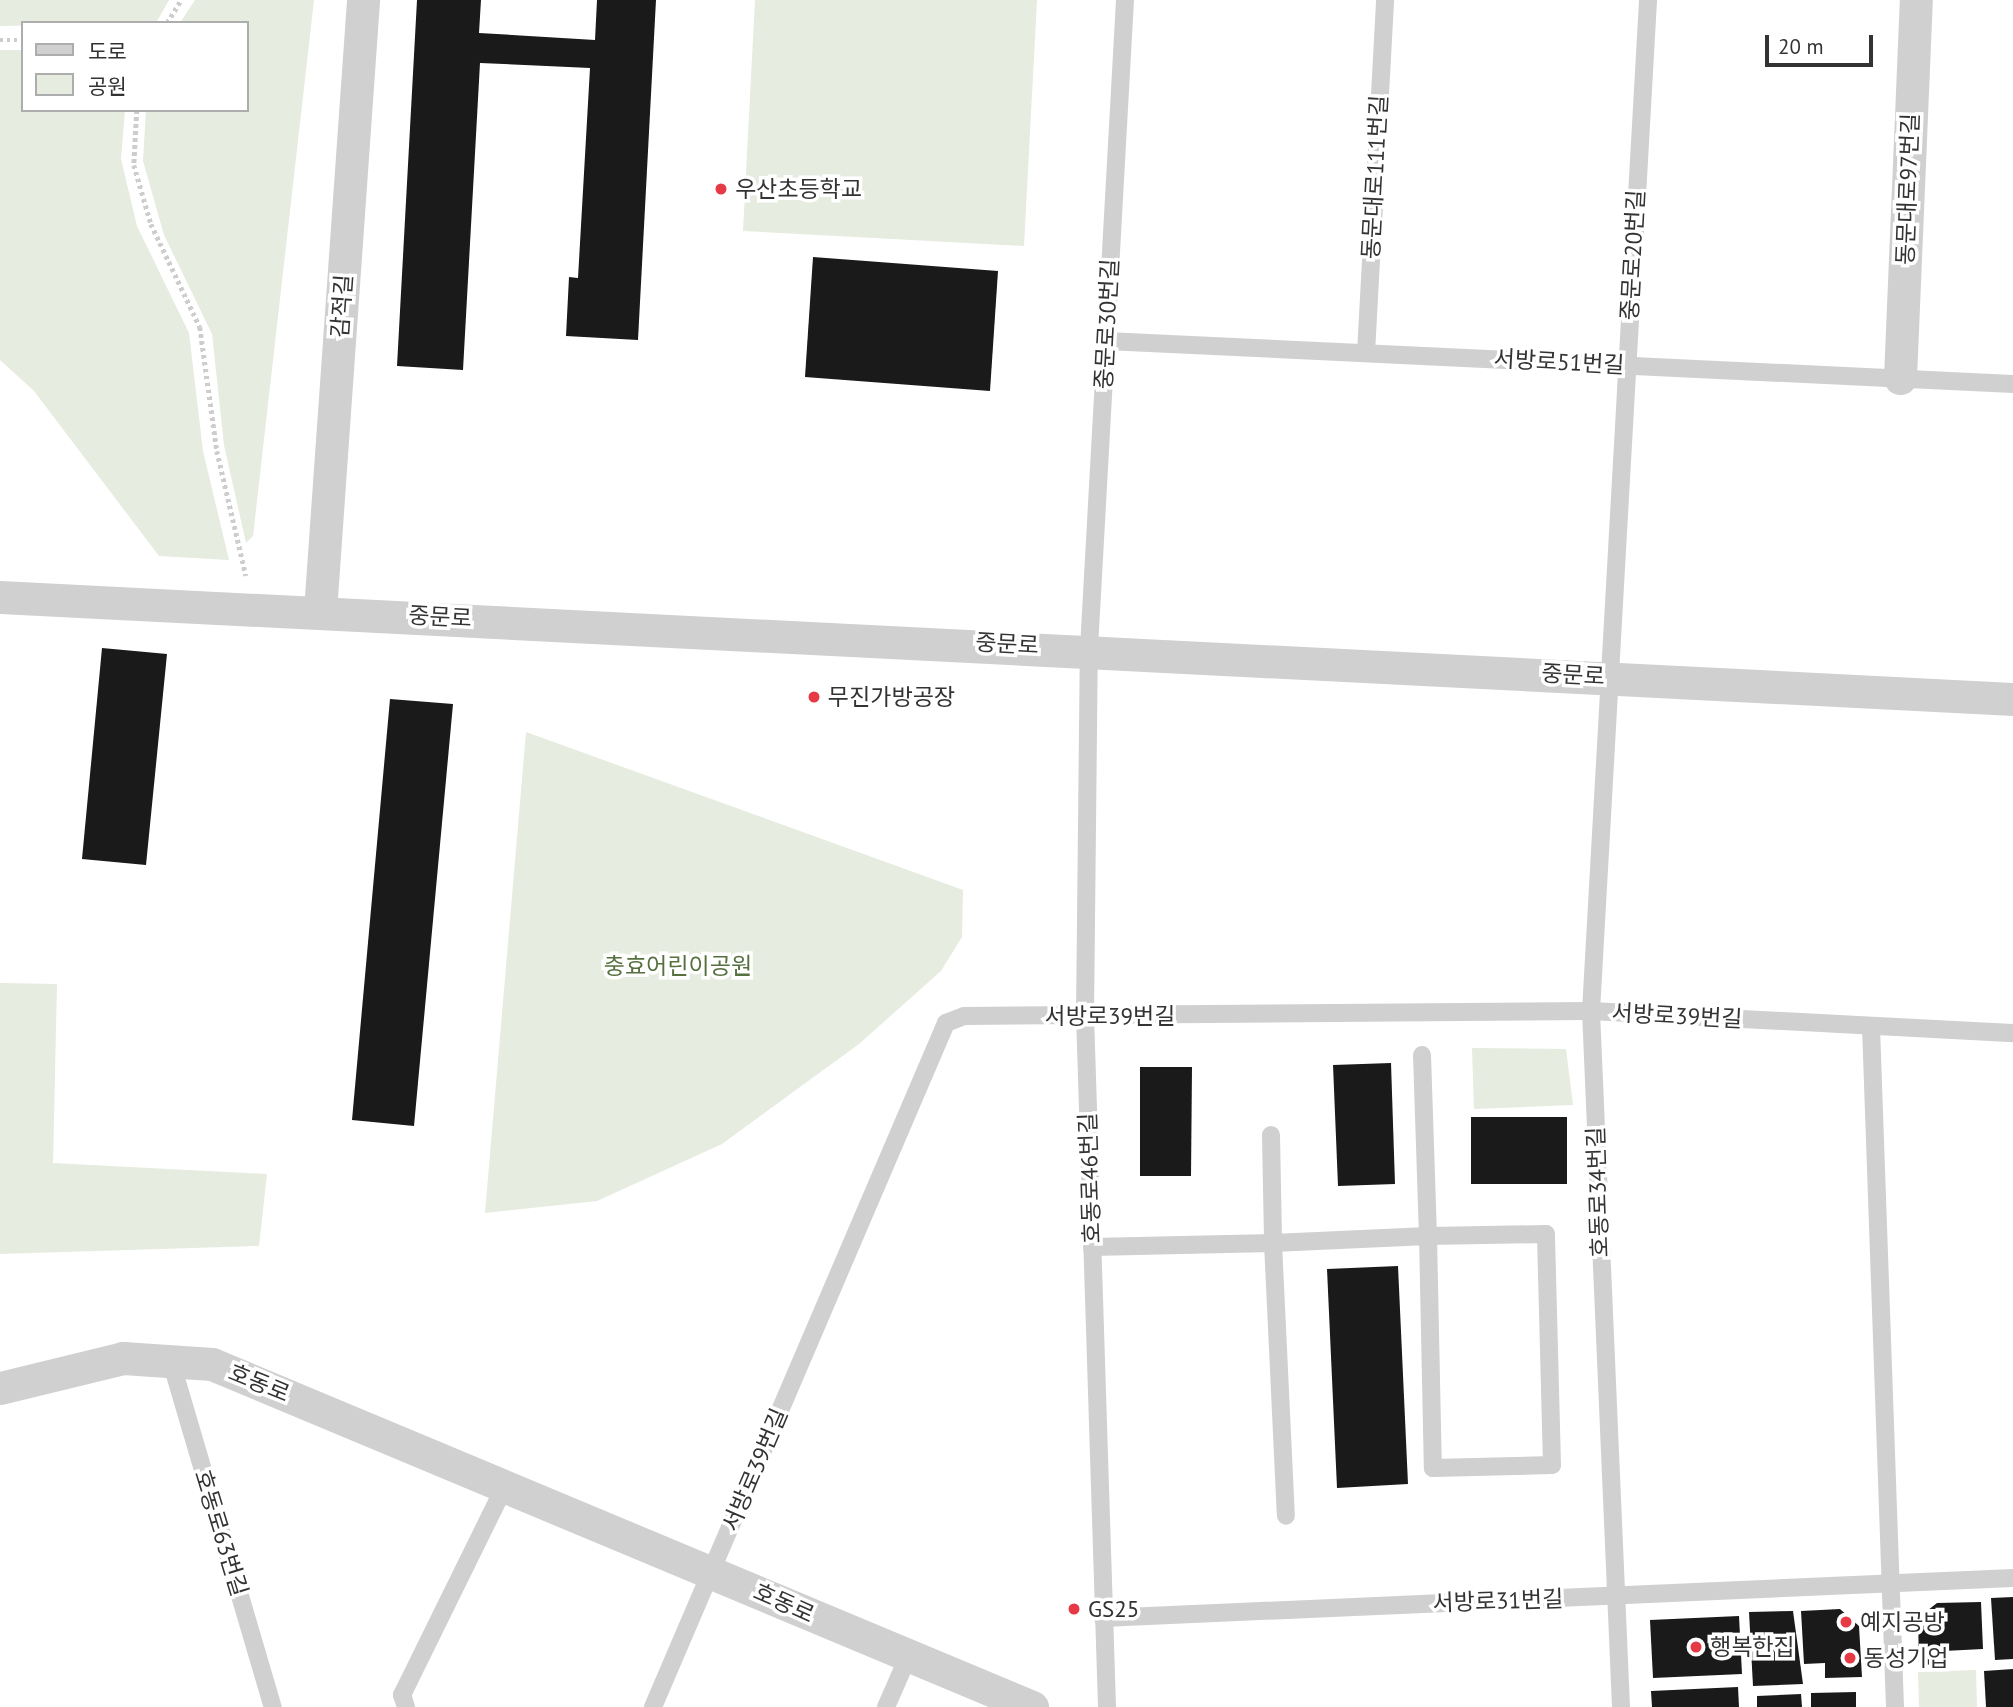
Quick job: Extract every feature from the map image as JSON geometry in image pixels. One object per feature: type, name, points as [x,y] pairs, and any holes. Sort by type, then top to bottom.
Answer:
[{"type":"street","name":"감적길","points":[[320,611],[363,0]]},
{"type":"street","name":"동문대로97번길","points":[[1900,379],[1916,0]]},
{"type":"street","name":"중문로","points":[[0,597],[1089,648],[2013,699]]},
{"type":"street","name":"호동로","points":[[0,1388],[94,1362],[170,1358],[244,1377],[1032,1707]]},
{"type":"lane","name":"중문로30번길","points":[[1089,648],[1125,0]]},
{"type":"lane","name":"동문대로111번길","points":[[1366,353],[1385,0]]},
{"type":"lane","name":"중문로20번길","points":[[1607,677],[1648,0]]},
{"type":"lane","name":"서방로51번길","points":[[1106,341],[2013,384]]},
{"type":"lane","name":"호동로46번길","points":[[1089,648],[1085,1016],[1107,1707]]},
{"type":"lane","name":"호동로34번길","points":[[1607,677],[1591,1011],[1620,1707]]},
{"type":"lane","name":"서방로39번길","points":[[653,1707],[946,1023],[964,1016],[1591,1011],[2013,1033]]},
{"type":"lane","points":[[1871,1027],[1895,1707]]},
{"type":"lane","points":[[1092,1247],[1428,1236],[1546,1234],[1552,1465],[1433,1468],[1428,1236],[1422,1055]]},
{"type":"lane","points":[[1271,1135],[1273,1243],[1286,1516]]},
{"type":"lane","name":"호동로63번길","points":[[170,1358],[274,1707]]},
{"type":"lane","points":[[404,1701],[504,1488]]},
{"type":"lane","name":"서방로31번길","points":[[1103,1618],[2013,1578]]},
{"type":"lane","points":[[886,1707],[908,1657]]},
{"type":"path","points":[[168,21],[181,0]]},
{"type":"path","points":[[0,40],[21,40]]},
{"type":"path","points":[[137,112],[134,165],[151,224],[200,327],[217,450],[247,581]]},
{"type":"green space","points":[[0,0],[169,0],[157,21],[21,21],[21,26],[0,26]]},
{"type":"green space","points":[[195,0],[314,0],[253,536],[246,543],[224,445],[212,334],[164,235],[143,161],[146,112],[248,112],[248,21],[181,21]]},
{"type":"green space","points":[[755,0],[1037,0],[1024,246],[743,231]]},
{"type":"green space","points":[[0,50],[21,50],[21,112],[125,112],[121,159],[137,226],[189,333],[203,451],[229,560],[159,556],[34,391],[0,360]]},
{"type":"green space","name":"충효어린이공원","points":[[526,732],[963,890],[962,937],[941,971],[859,1044],[722,1144],[597,1201],[485,1213]]},
{"type":"green space","points":[[0,983],[57,984],[53,1163],[267,1174],[259,1246],[0,1254]]},
{"type":"green space","points":[[1472,1048],[1566,1049],[1573,1105],[1474,1109]]},
{"type":"green space","points":[[1976,1670],[1977,1707],[1919,1707],[1918,1672]]},
{"type":"building","points":[[417,0],[481,0],[479,33],[595,40],[597,0],[656,0],[638,340],[566,336],[569,277],[578,278],[590,68],[480,63],[463,370],[397,366]]},
{"type":"building","points":[[813,257],[998,271],[990,391],[805,377]]},
{"type":"building","points":[[102,648],[167,654],[146,865],[82,859]]},
{"type":"building","points":[[390,699],[453,704],[414,1126],[352,1120]]},
{"type":"building","points":[[1391,1063],[1395,1184],[1338,1186],[1333,1065]]},
{"type":"building","points":[[1140,1067],[1192,1067],[1191,1176],[1140,1176]]},
{"type":"building","points":[[1471,1117],[1567,1117],[1567,1184],[1471,1184]]},
{"type":"building","points":[[1398,1266],[1408,1484],[1337,1488],[1327,1269]]},
{"type":"building","points":[[2013,1597],[2013,1659],[1995,1660],[1991,1598]]},
{"type":"building","points":[[1981,1602],[1983,1649],[1944,1651],[1944,1664],[1919,1665],[1918,1618],[1937,1603]]},
{"type":"building","points":[[1840,1609],[1859,1626],[1862,1677],[1825,1678],[1825,1663],[1804,1664],[1801,1611]]},
{"type":"building","points":[[1793,1611],[1803,1684],[1753,1686],[1749,1612]]},
{"type":"building","name":"행복한집","points":[[1739,1616],[1742,1674],[1653,1678],[1650,1620]]},
{"type":"building","points":[[2013,1669],[2013,1707],[1986,1707],[1984,1671]]},
{"type":"building","points":[[1738,1687],[1739,1707],[1652,1707],[1651,1691]]},
{"type":"building","points":[[1856,1692],[1856,1707],[1811,1707],[1811,1693]]},
{"type":"building","points":[[1801,1694],[1802,1707],[1757,1707],[1757,1696]]},
{"type":"place","name":"우산초등학교","points":[[721,189]]},
{"type":"place","name":"무진가방공장","points":[[814,697]]},
{"type":"place","name":"GS25","points":[[1074,1609]]},
{"type":"place","name":"예지공방","points":[[1846,1622]]},
{"type":"place","name":"행복한집","points":[[1696,1647]]},
{"type":"place","name":"동성기업","points":[[1850,1658]]}]
